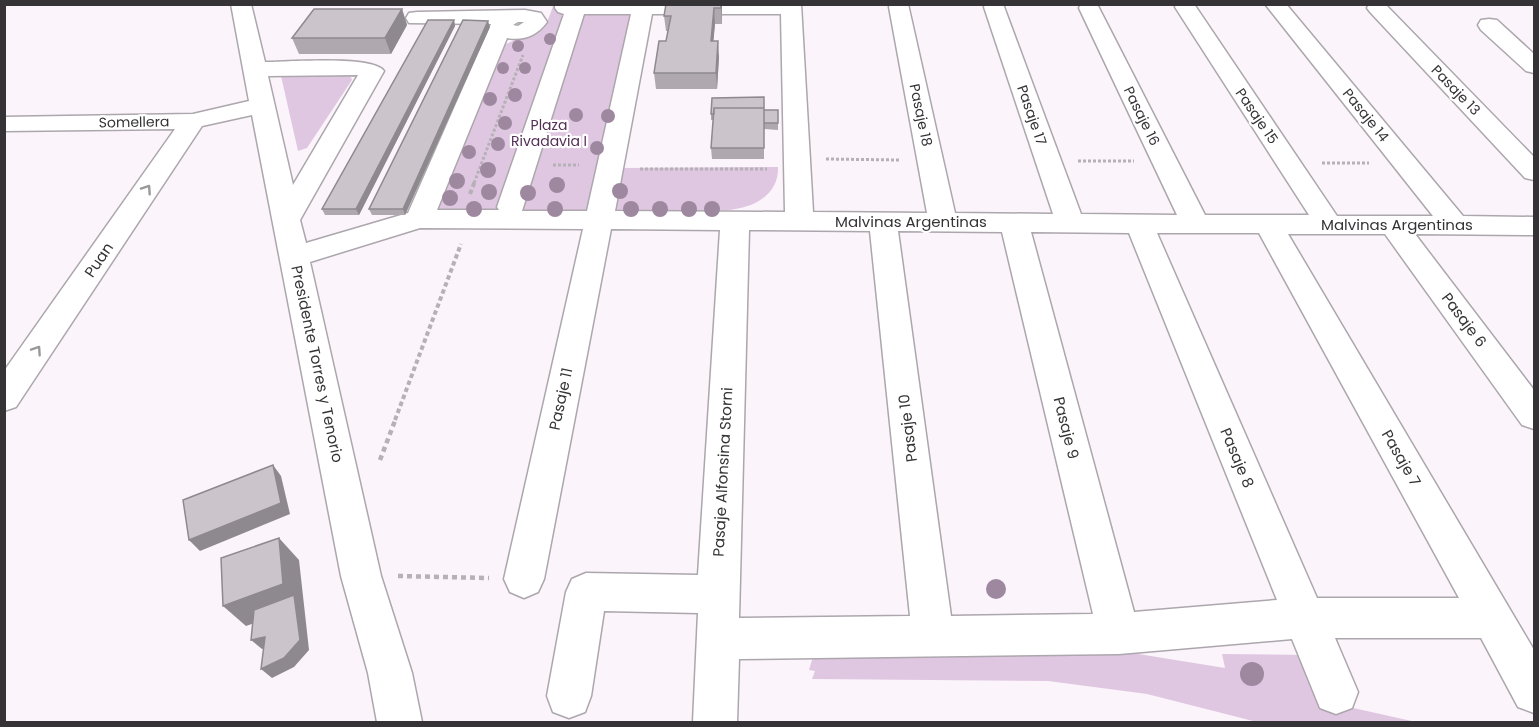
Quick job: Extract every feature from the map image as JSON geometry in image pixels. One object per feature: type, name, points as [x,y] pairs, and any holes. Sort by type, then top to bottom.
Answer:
[{"type":"street","name":"Presidente Torres y Tenorio","points":[[241,4],[361,576],[390,673],[399,723]]},
{"type":"street","name":"Pasaje 14","points":[[1275,4],[1456,226]]},
{"type":"street","points":[[511,207],[569,7],[791,6],[799,221]]},
{"type":"street","name":"Pasaje 18","points":[[899,7],[943,222]]},
{"type":"street","name":"Pasaje 17","points":[[994,7],[1070,223]]},
{"type":"street","name":"Pasaje 15","points":[[1185,7],[1329,225]]},
{"type":"street","name":"Pasaje 11","points":[[524,579],[643,8]]},
{"type":"street","name":"Pasaje 16","points":[[1089,8],[1196,224]]},
{"type":"street","name":"Pasaje 13","points":[[1377,8],[1534,172]]},
{"type":"street","points":[[417,18],[510,34],[419,219]]},
{"type":"street","points":[[1489,25],[1534,66]]},
{"type":"street","points":[[254,69],[363,68],[372,72],[286,220]]},
{"type":"street","name":"Somellera","points":[[4,124],[193,121],[261,106]]},
{"type":"street","name":"Puan","points":[[4,399],[193,121]]},
{"type":"street","name":"Malvinas Argentinas","points":[[294,257],[419,219],[1393,225],[1531,230]]},
{"type":"street","name":"Pasaje Alfonsina Storni","points":[[716,723],[718,584],[735,221]]},
{"type":"street","name":"Pasaje 10","points":[[883,221],[933,635]]},
{"type":"street","name":"Pasaje 9","points":[[1014,222],[1119,634]]},
{"type":"street","name":"Pasaje 8","points":[[1139,223],[1336,692]]},
{"type":"street","name":"Pasaje 7","points":[[1268,224],[1534,691]]},
{"type":"street","name":"Pasaje 6","points":[[1393,225],[1534,415]]},
{"type":"street","points":[[569,696],[586,592],[719,594]]},
{"type":"street","points":[[718,639],[1119,634],[1304,618],[1493,618]]},
{"type":"path","points":[[380,460],[467,228],[465,207],[521,59],[510,34]]},
{"type":"path","points":[[609,170],[930,160]]},
{"type":"path","points":[[1048,161],[1165,162]]},
{"type":"path","points":[[1288,162],[1406,163]]},
{"type":"green space","name":"Plaza Rivadavia I","points":[[553,6],[653,6],[622,168],[778,167],[777,177],[769,192],[756,203],[728,210],[435,210],[504,45],[540,31],[549,18]]},
{"type":"green space","points":[[344,75],[351,77],[352,80],[307,148],[298,151],[281,76]]},
{"type":"green space","points":[[814,653],[1132,653],[1225,668],[1222,654],[1310,655],[1331,703],[1416,722],[1257,722],[1147,694],[1048,681],[812,679],[815,671],[809,670]]},
{"type":"building","points":[[666,4],[721,4],[721,8],[714,8],[711,41],[718,41],[716,73],[654,73],[659,41],[666,41],[671,16],[664,16]]},
{"type":"building","points":[[314,9],[402,9],[385,38],[292,38]]},
{"type":"building","points":[[428,20],[454,20],[356,209],[322,209]]},
{"type":"building","points":[[463,20],[488,21],[403,209],[369,209]]},
{"type":"building","points":[[764,97],[764,108],[714,108],[714,114],[711,114],[712,98]]},
{"type":"building","points":[[714,108],[764,108],[764,148],[711,148]]},
{"type":"building","points":[[764,110],[778,110],[778,123],[764,123]]},
{"type":"building","points":[[273,465],[281,503],[189,540],[183,500]]},
{"type":"building","points":[[279,538],[283,584],[223,606],[221,558]]},
{"type":"building","points":[[294,595],[300,640],[284,658],[261,669],[265,637],[251,640],[254,610]]}]
